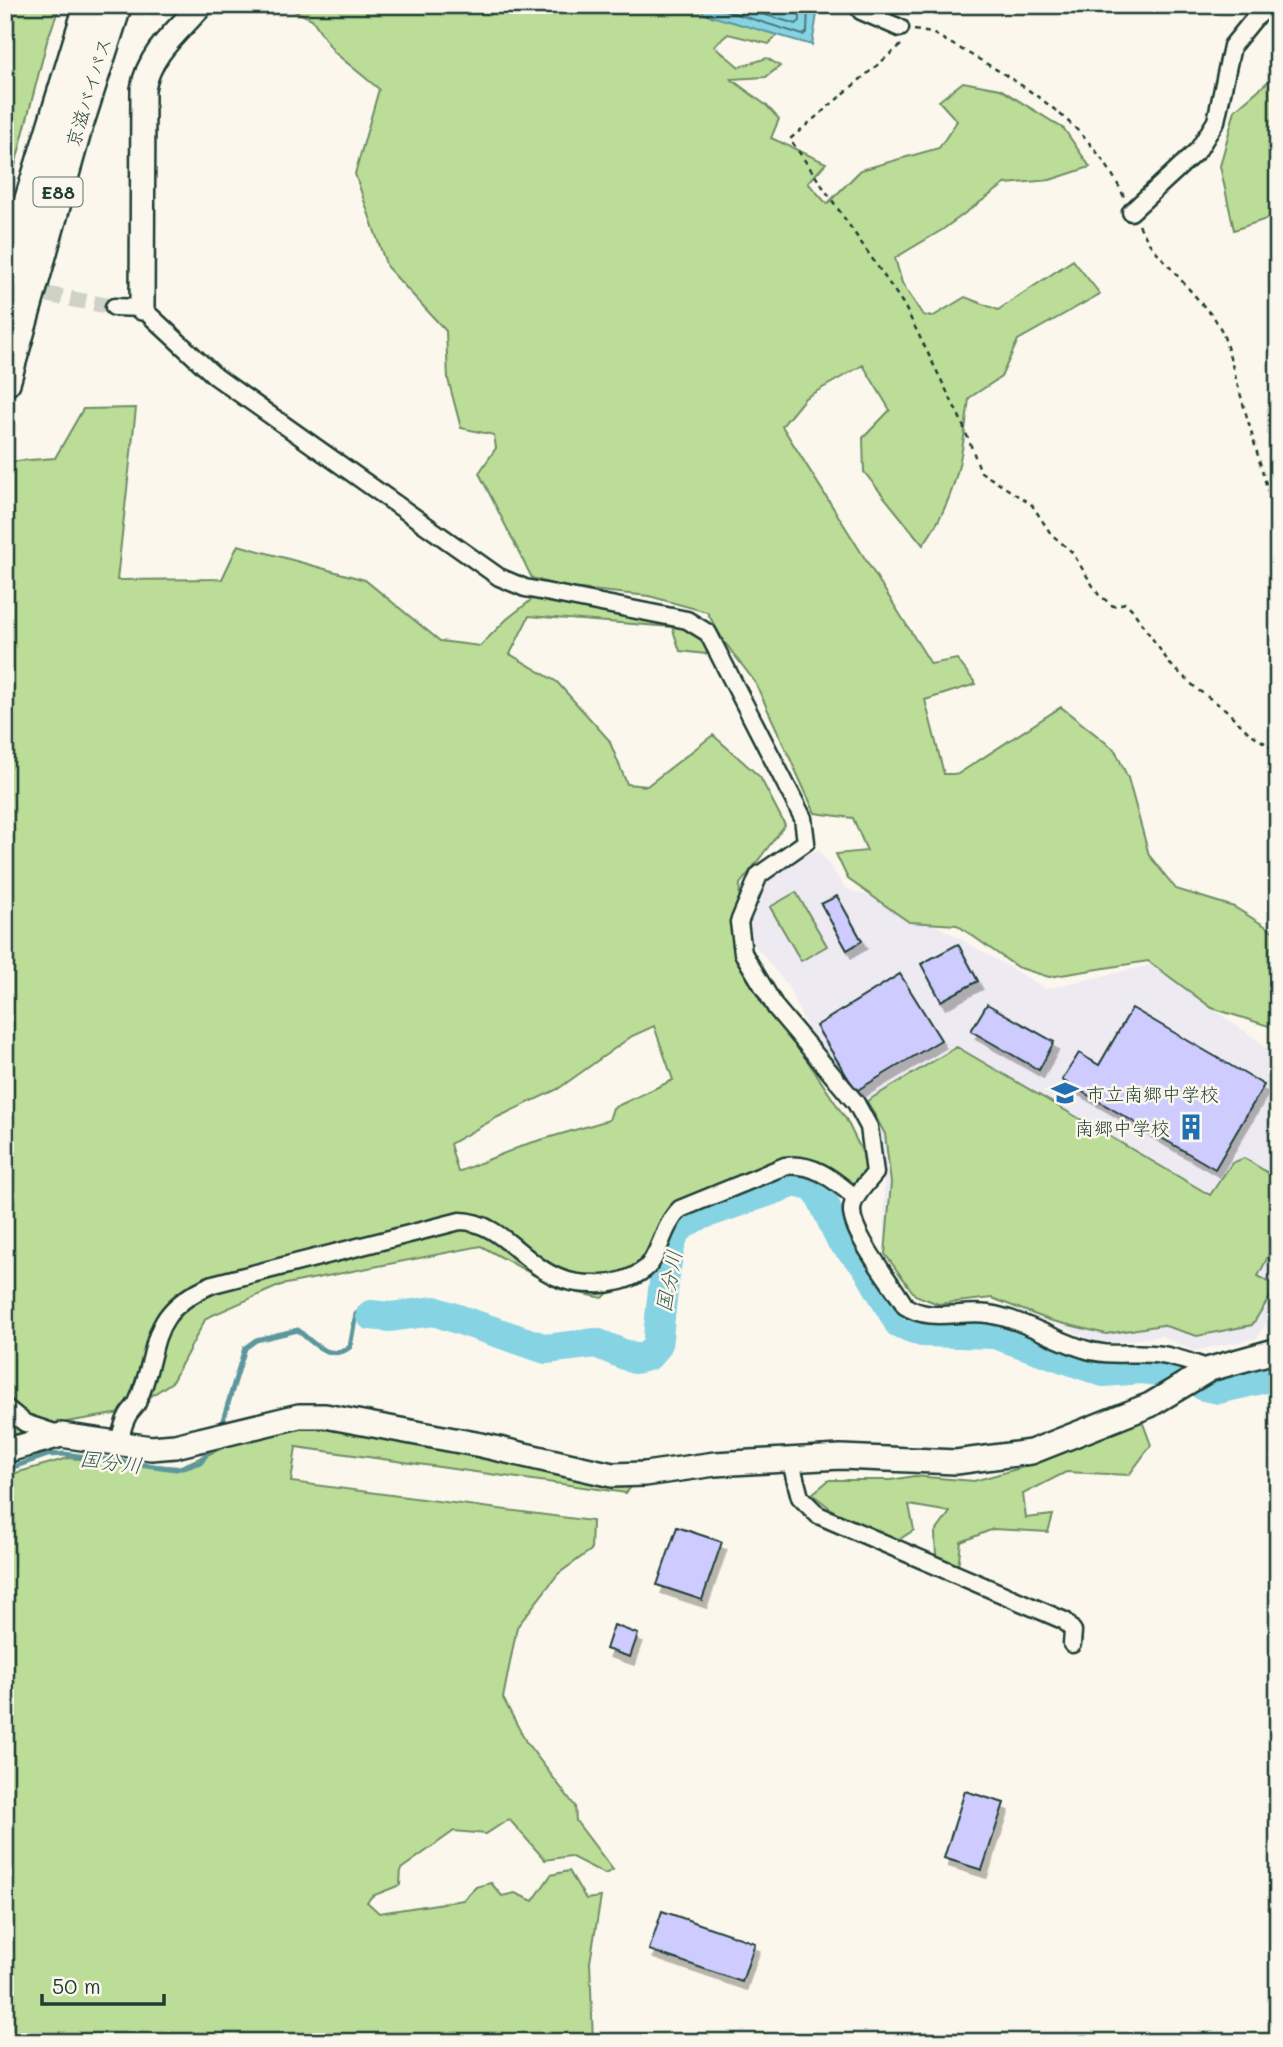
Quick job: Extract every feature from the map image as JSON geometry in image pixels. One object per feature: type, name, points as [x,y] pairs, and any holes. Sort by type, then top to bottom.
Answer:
[{"type":"highway","name":"京滋バイパス","points":[[5,282],[90,5]]},
{"type":"highway","name":"京滋バイパス","points":[[5,381],[76,130],[116,5]]},
{"type":"street","points":[[142,308],[143,89],[146,71],[154,56],[201,5]]},
{"type":"street","points":[[858,5],[862,11],[900,28]]},
{"type":"street","points":[[1131,212],[1198,150],[1216,121],[1232,46],[1254,19],[1271,5]]},
{"type":"street","points":[[114,307],[142,308],[215,376],[499,577],[526,588],[687,620],[708,633],[803,818],[806,842],[759,875],[739,922],[743,953],[776,1008],[856,1103],[869,1127],[875,1173],[856,1198],[852,1210],[858,1234],[905,1306],[913,1312],[936,1316],[986,1314],[1007,1318],[1085,1350],[1111,1355],[1155,1354],[1209,1369]]},
{"type":"street","points":[[119,1443],[127,1417],[136,1404],[153,1344],[163,1323],[179,1303],[213,1284],[460,1221],[483,1225],[559,1279],[606,1285],[627,1279],[646,1268],[655,1256],[667,1222],[680,1209],[785,1166],[801,1164],[817,1170],[856,1198]]},
{"type":"street","points":[[5,1407],[25,1423],[61,1435],[151,1448],[176,1446],[299,1416],[325,1416],[481,1445],[612,1475],[645,1474],[715,1464],[841,1457],[957,1462],[1031,1452],[1150,1405],[1209,1369],[1278,1350]]},
{"type":"street","points":[[5,1451],[61,1435]]},
{"type":"street","points":[[790,1459],[800,1497],[818,1515],[1065,1621],[1073,1631],[1072,1644]]},
{"type":"path","points":[[1278,509],[1268,491],[1223,333],[1216,319],[1149,243],[1112,171],[1073,124],[1040,96],[932,33],[900,28],[901,47],[790,139],[904,305],[961,420],[981,472],[1032,505],[1051,534],[1072,552],[1104,602],[1114,606],[1125,603],[1131,608],[1170,664],[1198,690],[1226,709],[1247,730],[1278,752]]},
{"type":"shaded area","name":"市立南郷中学校","points":[[819,850],[846,889],[894,904],[956,936],[1046,989],[1150,965],[1260,1042],[1278,1062],[1278,1303],[1257,1338],[1193,1351],[1161,1336],[1103,1344],[992,1298],[938,1304],[915,1295],[885,1254],[884,1180],[876,1134],[815,1046],[788,986],[747,936],[745,926],[760,881],[790,860]]},
{"type":"green space","points":[[5,5],[60,5],[47,41],[5,205]]},
{"type":"green space","points":[[282,5],[719,5],[787,24],[769,44],[728,34],[714,46],[739,67],[767,58],[780,66],[766,77],[731,79],[767,106],[779,119],[771,138],[826,163],[808,183],[827,204],[861,170],[939,148],[957,121],[939,101],[963,82],[1000,89],[1064,129],[1090,167],[1050,180],[1005,184],[942,230],[895,258],[902,283],[923,315],[932,317],[965,297],[998,310],[1073,260],[1100,294],[1018,340],[1001,377],[969,398],[957,475],[944,510],[923,545],[864,472],[863,438],[890,410],[863,365],[805,398],[782,426],[931,664],[957,659],[976,684],[925,700],[944,774],[958,774],[1061,707],[1115,750],[1128,778],[1149,855],[1176,889],[1234,907],[1278,934],[1278,1029],[1212,1008],[1148,961],[1049,977],[1017,967],[957,925],[909,922],[848,879],[836,854],[867,851],[853,818],[815,813],[755,682],[723,640],[707,612],[649,596],[561,587],[532,578],[479,473],[496,448],[494,435],[461,428],[448,379],[446,331],[387,267],[355,174],[379,89],[334,52],[312,19]]},
{"type":"green space","points":[[1278,73],[1278,215],[1234,230],[1220,166],[1235,110]]},
{"type":"green space","points":[[136,408],[117,580],[222,579],[238,545],[365,580],[440,641],[480,646],[507,619],[535,597],[685,624],[705,640],[707,654],[680,651],[672,627],[529,616],[510,654],[557,682],[609,740],[627,784],[647,786],[713,735],[760,777],[785,825],[740,884],[736,953],[846,1119],[869,1166],[855,1184],[846,1186],[780,1164],[669,1210],[646,1254],[603,1298],[559,1289],[481,1246],[281,1285],[206,1318],[172,1382],[127,1412],[66,1422],[5,1442],[5,462],[55,458],[83,409]],"holes":[[[654,1026],[673,1080],[613,1108],[609,1120],[527,1144],[458,1172],[450,1144],[498,1117],[558,1089],[632,1036]]]},
{"type":"green space","points":[[796,892],[827,946],[801,961],[770,907]]},
{"type":"green space","points":[[957,1047],[1210,1195],[1232,1163],[1244,1158],[1278,1179],[1278,1238],[1258,1276],[1277,1286],[1252,1325],[1197,1336],[1162,1325],[1106,1334],[1049,1320],[992,1298],[938,1304],[915,1295],[885,1254],[891,1183],[885,1134],[867,1101]]},
{"type":"green space","points":[[1141,1418],[1151,1445],[1129,1475],[1066,1472],[1023,1494],[1026,1518],[1053,1515],[1048,1532],[993,1529],[961,1542],[958,1567],[936,1557],[935,1533],[950,1512],[909,1505],[914,1530],[898,1540],[835,1512],[812,1494],[829,1480],[891,1480],[914,1476],[974,1481],[1024,1467]]},
{"type":"green space","points":[[305,1422],[633,1485],[626,1493],[296,1447],[291,1482],[592,1521],[591,1550],[558,1574],[517,1627],[503,1698],[526,1742],[575,1806],[576,1821],[613,1870],[605,1874],[570,1856],[545,1860],[509,1819],[486,1834],[454,1831],[401,1869],[400,1885],[372,1896],[367,1902],[379,1913],[463,1900],[476,1887],[491,1883],[502,1896],[515,1893],[533,1901],[551,1875],[569,1871],[586,1899],[601,1897],[590,1962],[593,2042],[5,2042],[5,1476],[68,1458],[179,1467],[260,1432]]},
{"type":"water","points":[[700,5],[815,5],[817,14],[812,45],[704,14]]},
{"type":"building","points":[[837,896],[862,941],[847,950],[821,904]]},
{"type":"building","points":[[958,944],[978,981],[941,1001],[921,964]]},
{"type":"building","points":[[900,974],[941,1040],[856,1091],[816,1026]]},
{"type":"building","points":[[987,1004],[1054,1042],[1039,1070],[971,1031]]},
{"type":"building","name":"南郷中学校","points":[[1132,1008],[1264,1085],[1215,1169],[1062,1080],[1079,1053],[1099,1065]]},
{"type":"building","points":[[677,1527],[722,1542],[702,1600],[657,1585]]},
{"type":"building","points":[[614,1625],[638,1634],[630,1657],[606,1649]]},
{"type":"building","points":[[965,1791],[1004,1803],[982,1870],[944,1858]]},
{"type":"building","points":[[662,1911],[755,1943],[742,1982],[649,1950]]},
{"type":"waterway","name":"国分川","points":[[371,1315],[390,1317],[434,1311],[546,1349],[596,1343],[635,1359],[648,1356],[657,1346],[668,1256],[678,1229],[695,1217],[795,1182],[814,1187],[841,1240],[866,1265],[899,1323],[922,1332],[995,1334],[1104,1372],[1141,1369],[1182,1375]]},
{"type":"waterway","name":"国分川","points":[[223,1420],[245,1348],[256,1340],[298,1330],[322,1349],[336,1353],[350,1347],[356,1314],[362,1310],[371,1315]]},
{"type":"waterway","name":"国分川","points":[[1204,1386],[1219,1389],[1278,1375]]},
{"type":"waterway","name":"国分川","points":[[5,1470],[48,1455],[64,1454],[176,1469],[201,1462],[210,1449]]},
{"type":"tunnel","points":[[23,290],[114,307]]},
{"type":"place","name":"市立南郷中学校","points":[[1065,1093]]},
{"type":"place","name":"南郷中学校","points":[[1191,1127]]}]
